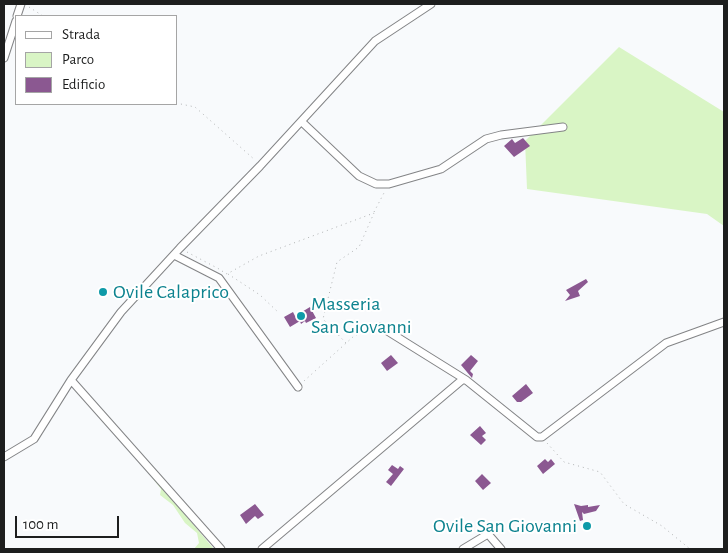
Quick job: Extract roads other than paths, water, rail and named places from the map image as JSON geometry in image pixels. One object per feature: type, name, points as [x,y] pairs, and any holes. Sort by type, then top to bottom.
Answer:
[{"type":"street","points":[[4,457],[34,440],[71,380],[121,312],[302,122],[375,41],[431,4]]},
{"type":"street","points":[[4,58],[15,24]]},
{"type":"street","points":[[302,122],[359,176],[376,184],[389,184],[441,169],[486,139],[501,135],[563,127]]},
{"type":"street","points":[[174,255],[219,278],[298,387]]},
{"type":"street","points":[[381,327],[466,380],[537,437],[542,437],[666,344],[724,322]]},
{"type":"street","points":[[71,380],[221,549]]},
{"type":"street","points":[[262,549],[455,387],[466,380]]},
{"type":"street","points":[[463,549],[488,534],[501,549]]},
{"type":"place","name":"Ovile Calaprico","points":[[103,292]]},
{"type":"place","name":"Masseria San Giovanni","points":[[301,316]]},
{"type":"place","name":"Ovile San Giovanni","points":[[587,526]]}]
